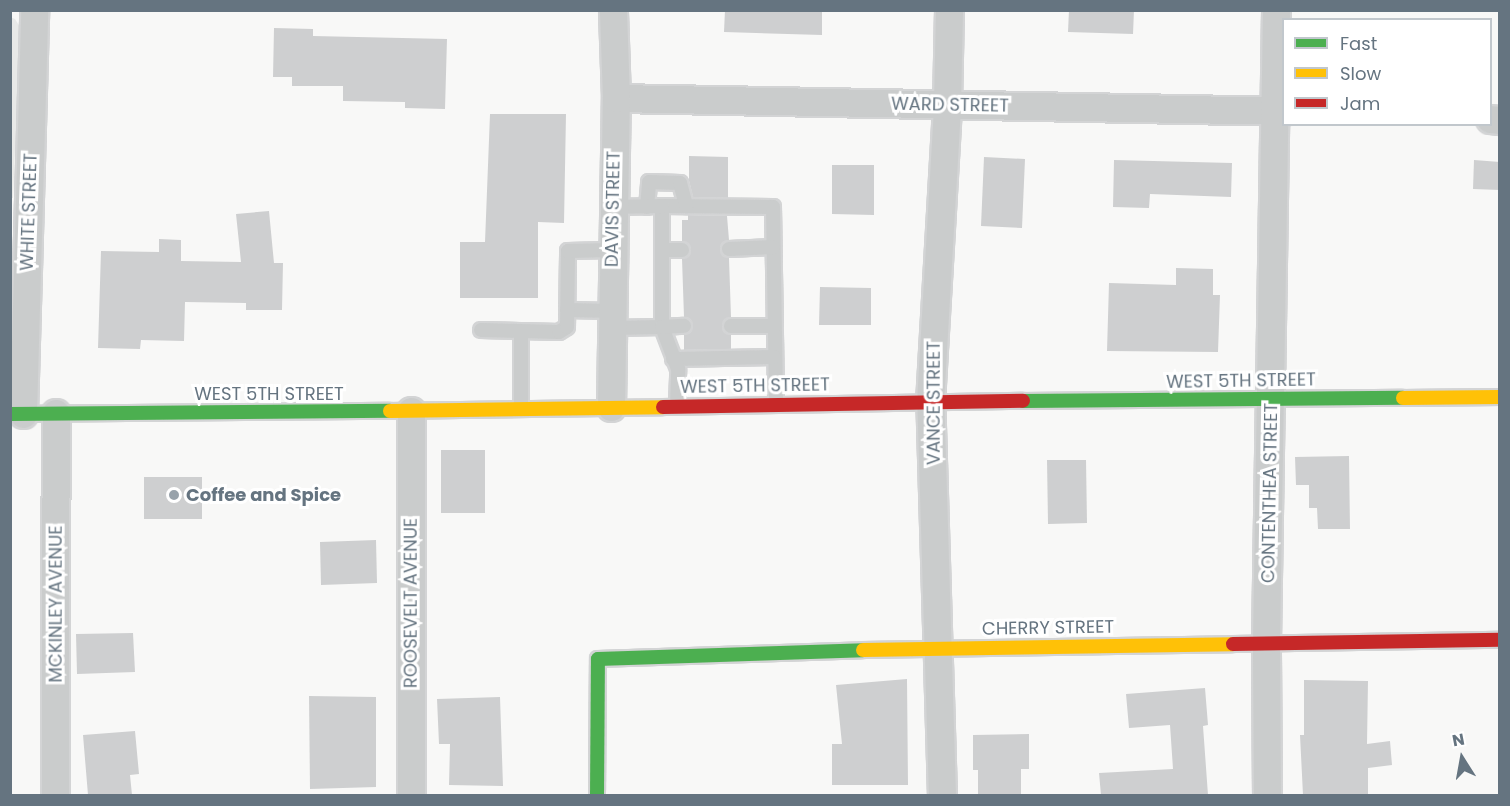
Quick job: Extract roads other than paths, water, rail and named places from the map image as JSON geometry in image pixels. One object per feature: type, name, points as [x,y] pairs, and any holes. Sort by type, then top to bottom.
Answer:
[{"type":"main road","name":"WEST 5TH STREET","points":[[17,414],[1500,396]]},
{"type":"main road","name":"CHERRY STREET","points":[[597,795],[598,659],[937,648],[1266,641],[1500,640]]},
{"type":"street","name":"WHITE STREET","points":[[17,414],[34,10]]},
{"type":"street","name":"DAVIS STREET","points":[[611,407],[616,98],[613,10]]},
{"type":"street","name":"VANCE STREET","points":[[942,795],[930,402],[947,105],[949,10]]},
{"type":"street","name":"CONTENTHEA STREET","points":[[1267,795],[1266,641],[1279,111],[1276,10]]},
{"type":"street","name":"WARD STREET","points":[[616,98],[1279,111]]},
{"type":"street","name":"ROOSEVELT AVENUE","points":[[411,411],[411,795]]},
{"type":"street","name":"MCKINLEY AVENUE","points":[[55,795],[56,413]]},
{"type":"lane","points":[[647,207],[649,182],[680,183],[686,206]]},
{"type":"lane","points":[[662,206],[662,327],[678,369],[677,406]]},
{"type":"lane","points":[[613,207],[773,207],[774,357],[777,404]]},
{"type":"lane","points":[[729,249],[773,247]]},
{"type":"lane","points":[[481,330],[559,332],[567,327],[568,251],[612,250]]},
{"type":"lane","points":[[662,250],[682,250]]},
{"type":"lane","points":[[567,310],[612,320],[662,327],[684,326]]},
{"type":"lane","points":[[731,326],[774,326]]},
{"type":"lane","points":[[521,331],[521,409]]},
{"type":"lane","points":[[673,359],[774,357]]},
{"type":"place","name":"Coffee and Spice","points":[[174,495]]}]
